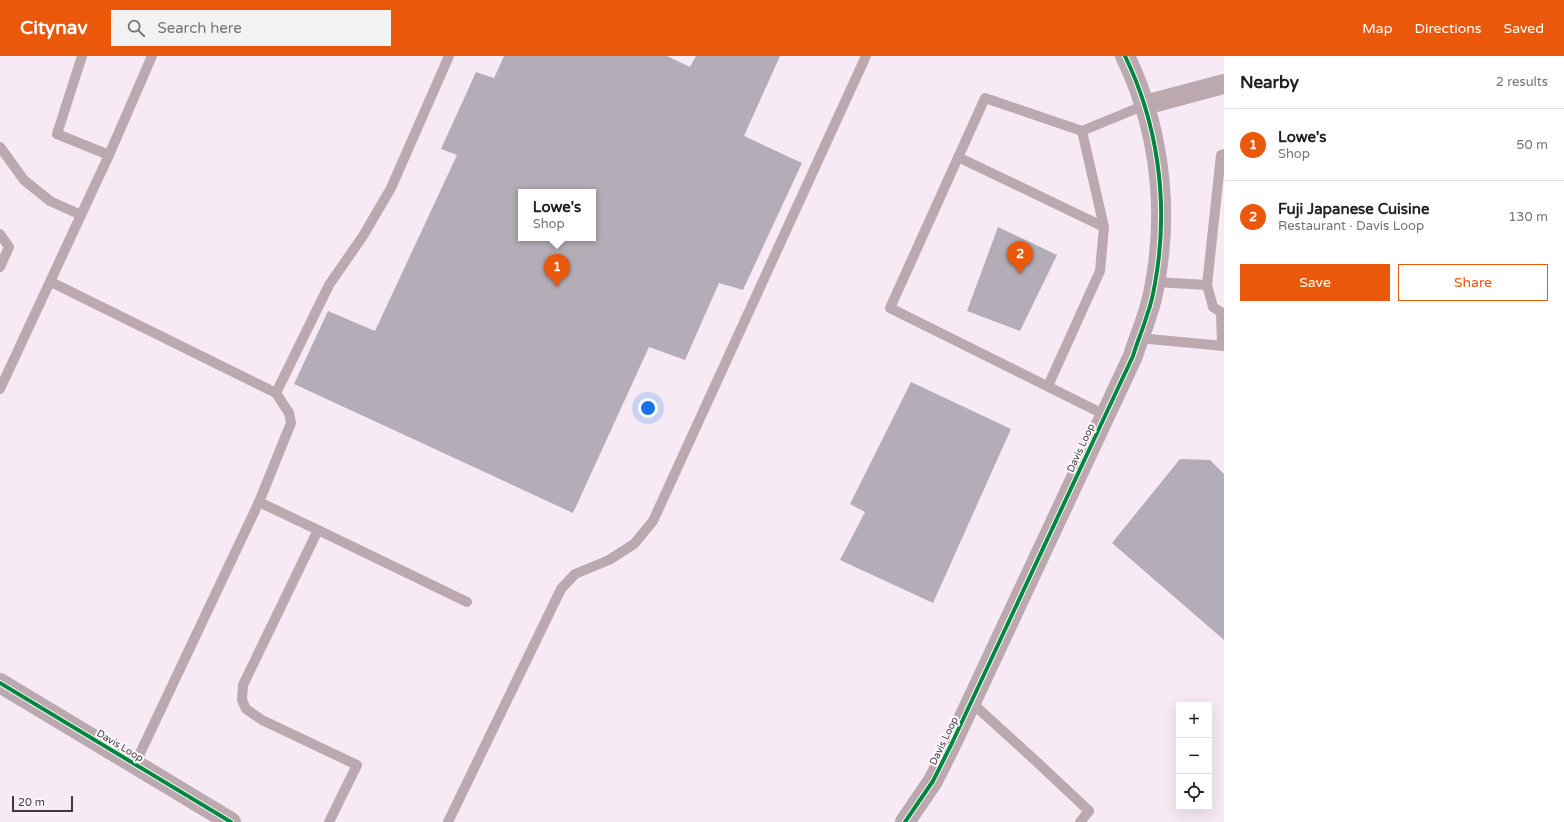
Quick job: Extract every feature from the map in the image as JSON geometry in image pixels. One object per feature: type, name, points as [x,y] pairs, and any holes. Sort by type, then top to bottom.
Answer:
[{"type":"street","name":"Davis Loop","points":[[905,822],[933,781],[971,702],[1133,356],[1138,338],[1148,314],[1157,271],[1161,226],[1160,180],[1157,155],[1145,105],[1125,56]]},
{"type":"street","points":[[1145,105],[1224,84]]},
{"type":"street","name":"Davis Loop","points":[[0,683],[231,822]]},
{"type":"lane","points":[[82,56],[57,134],[109,155]]},
{"type":"lane","points":[[0,389],[109,155],[152,56]]},
{"type":"lane","points":[[276,392],[329,285],[363,236],[391,188],[449,56]]},
{"type":"lane","points":[[448,822],[561,589],[575,574],[608,560],[634,544],[653,521],[866,56]]},
{"type":"lane","points":[[1105,415],[890,308],[985,98],[1082,131],[1145,105]]},
{"type":"lane","points":[[1048,386],[1100,271],[1104,227],[1082,131]]},
{"type":"lane","points":[[0,147],[24,180],[50,201],[81,215]]},
{"type":"lane","points":[[1138,338],[1223,346],[1222,313],[1213,307],[1207,286],[1220,195],[1221,155],[1224,154]]},
{"type":"lane","points":[[958,157],[1104,227]]},
{"type":"lane","points":[[0,234],[9,247],[0,266]]},
{"type":"lane","points":[[51,282],[276,392],[289,413],[291,423],[259,502],[135,764]]},
{"type":"lane","points":[[1155,282],[1207,286]]},
{"type":"lane","points":[[259,502],[467,602]]},
{"type":"lane","points":[[318,530],[244,685],[242,700],[246,709],[262,720],[357,765],[329,822]]},
{"type":"lane","points":[[971,702],[1089,811],[1080,822]]},
{"type":"building","points":[[504,56],[667,56],[690,67],[696,56],[780,56],[744,136],[802,163],[743,290],[719,283],[685,360],[649,347],[573,513],[294,384],[328,311],[375,331],[457,155],[441,149],[476,72],[494,78]]},
{"type":"building","points":[[998,227],[1057,255],[1020,331],[967,311]]},
{"type":"building","points":[[911,382],[1011,429],[933,603],[840,560],[865,512],[850,504]]},
{"type":"building","points":[[1180,459],[1210,460],[1224,474],[1224,640],[1112,543]]},
{"type":"cycle path","points":[[905,822],[933,781],[952,743],[1133,356],[1150,305],[1156,276],[1160,244],[1160,188],[1157,161],[1145,107],[1125,56]]},
{"type":"cycle path","points":[[0,683],[231,822]]},
{"type":"place","name":"Fuji Japanese Cuisine","points":[[1020,274]]},
{"type":"place","name":"Lowe's","points":[[557,287]]}]
